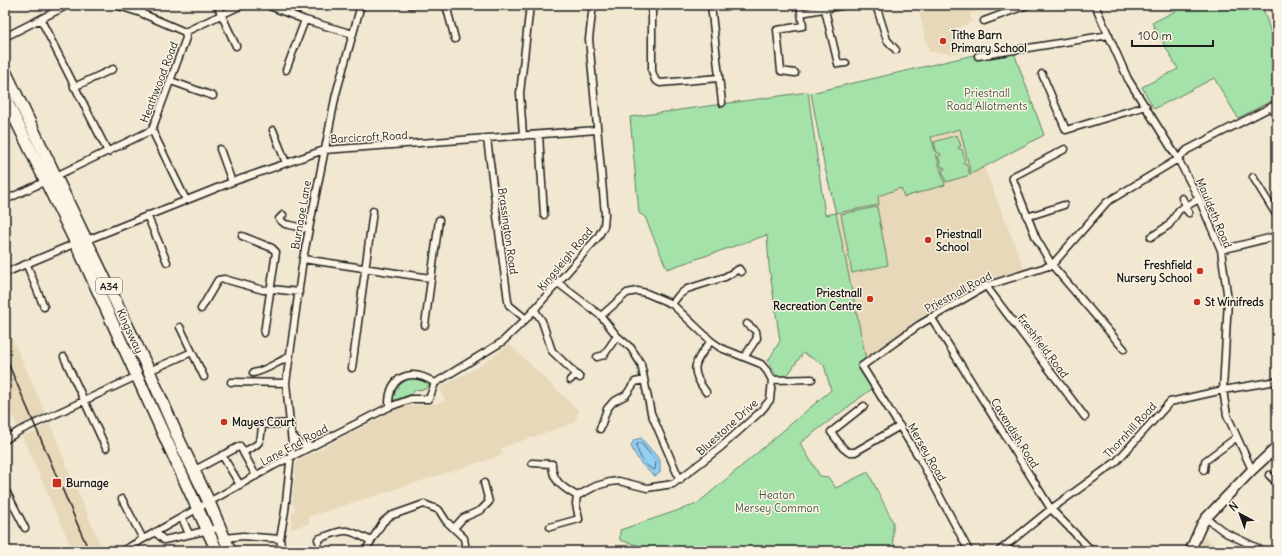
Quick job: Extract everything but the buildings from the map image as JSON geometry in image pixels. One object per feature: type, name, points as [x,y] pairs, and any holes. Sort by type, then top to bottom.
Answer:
[{"type":"highway","name":"Kingsway","points":[[5,71],[51,179],[149,371],[230,551]]},
{"type":"highway","name":"Kingsway","points":[[5,98],[51,179]]},
{"type":"highway","name":"Kingsway","points":[[82,242],[137,376],[199,508],[211,530],[217,551]]},
{"type":"highway","points":[[180,442],[182,458],[201,498],[202,503],[199,508]]},
{"type":"highway","points":[[209,502],[206,509],[211,530],[223,551]]},
{"type":"main road","points":[[1190,551],[1206,518],[1252,470],[1277,447]]},
{"type":"street","points":[[5,37],[68,5]]},
{"type":"street","points":[[116,5],[141,13],[185,32],[242,5]]},
{"type":"street","points":[[141,13],[144,5]]},
{"type":"street","points":[[217,5],[236,46]]},
{"type":"street","points":[[267,5],[305,20],[353,34]]},
{"type":"street","name":"Burnage Lane","points":[[282,551],[280,539],[291,458],[291,434],[286,383],[298,292],[308,229],[336,94],[361,5]]},
{"type":"street","points":[[446,5],[455,39]]},
{"type":"street","points":[[523,136],[520,93],[530,5]]},
{"type":"street","name":"Kingsleigh Road","points":[[435,383],[502,342],[526,319],[558,283],[598,236],[604,226],[605,214],[596,130],[589,39],[593,5]]},
{"type":"street","points":[[652,5],[652,71],[655,80],[660,83],[719,78]]},
{"type":"street","points":[[712,5],[722,103]]},
{"type":"street","points":[[795,72],[781,71],[777,30],[803,26],[800,5]]},
{"type":"street","points":[[801,13],[824,10],[844,5]]},
{"type":"street","points":[[876,5],[887,40],[896,50]]},
{"type":"street","points":[[984,21],[1027,5]]},
{"type":"street","name":"Mauldeth Road","points":[[1095,5],[1128,79],[1178,159],[1199,198],[1221,250],[1228,300],[1223,390],[1227,415],[1252,470]]},
{"type":"street","points":[[824,10],[838,64],[846,63]]},
{"type":"street","points":[[41,20],[108,152]]},
{"type":"street","points":[[286,70],[305,20]]},
{"type":"street","name":"Heathwood Road","points":[[5,200],[152,130],[172,81],[186,38],[185,32]]},
{"type":"street","points":[[978,56],[1109,35]]},
{"type":"street","points":[[74,87],[113,69]]},
{"type":"street","points":[[1042,74],[1066,130],[1146,106]]},
{"type":"street","points":[[172,81],[213,96]]},
{"type":"street","points":[[1052,265],[1107,202],[1178,159],[1187,150],[1277,104]]},
{"type":"street","points":[[1271,107],[1277,117]]},
{"type":"street","points":[[152,130],[186,200]]},
{"type":"street","points":[[273,130],[286,163]]},
{"type":"street","name":"Barcicroft Road","points":[[5,273],[232,182],[324,150],[596,130]]},
{"type":"street","points":[[539,135],[544,215]]},
{"type":"street","name":"Brassington Road","points":[[487,139],[508,301],[509,305],[526,319]]},
{"type":"street","points":[[220,149],[232,182]]},
{"type":"street","points":[[1065,149],[1012,177],[1036,238],[1052,265],[1124,350]]},
{"type":"street","points":[[1253,177],[1277,216]]},
{"type":"street","points":[[1182,198],[1189,213]]},
{"type":"street","points":[[1151,237],[1169,225],[1179,210],[1199,198]]},
{"type":"street","points":[[1027,217],[1064,205]]},
{"type":"street","points":[[352,368],[373,211]]},
{"type":"street","points":[[147,215],[167,262]]},
{"type":"street","points":[[283,215],[279,219],[285,224],[308,229]]},
{"type":"street","points":[[425,325],[430,278],[439,220]]},
{"type":"street","points":[[242,236],[272,248],[276,252],[272,289],[264,333]]},
{"type":"street","points":[[1221,250],[1277,236]]},
{"type":"street","points":[[303,259],[365,267],[430,278]]},
{"type":"street","points":[[27,265],[44,307]]},
{"type":"street","name":"Priestnall Road","points":[[862,366],[931,317],[986,286],[1052,265]]},
{"type":"street","points":[[672,304],[679,295],[687,289],[740,270]]},
{"type":"street","points":[[201,309],[218,280],[224,279],[263,290],[272,289],[298,292]]},
{"type":"street","points":[[558,283],[601,316],[617,336],[631,348],[639,361],[651,412],[680,480]]},
{"type":"street","name":"Freshfield Road","points":[[986,286],[1085,417]]},
{"type":"street","points":[[601,316],[627,293],[637,291],[646,293],[672,304],[711,341],[721,348],[745,356],[760,364],[767,371],[772,380],[812,378]]},
{"type":"street","points":[[534,309],[542,321],[552,351],[578,376],[570,380]]},
{"type":"street","name":"Cavendish Road","points":[[931,317],[1051,509],[1092,551]]},
{"type":"street","points":[[745,356],[757,338],[756,331],[747,324]]},
{"type":"street","points":[[180,327],[204,377]]},
{"type":"street","points":[[597,357],[604,355],[617,336]]},
{"type":"street","points":[[706,392],[699,382],[695,368],[696,362],[711,341]]},
{"type":"street","points":[[149,371],[192,352]]},
{"type":"street","points":[[64,357],[106,448]]},
{"type":"street","points":[[253,373],[263,371],[275,362],[289,357]]},
{"type":"street","name":"Mersey Road","points":[[862,366],[920,458],[969,551]]},
{"type":"street","points":[[389,407],[391,388],[397,380],[406,376],[423,375],[435,383]]},
{"type":"street","points":[[5,440],[137,376]]},
{"type":"street","points":[[600,429],[607,409],[612,402],[626,395],[635,382],[644,380]]},
{"type":"street","name":"Bluestone Drive","points":[[577,496],[596,486],[610,482],[619,481],[647,488],[656,488],[680,480],[760,412],[770,400],[772,380]]},
{"type":"street","name":"Thornhill Road","points":[[999,551],[1051,509],[1116,462],[1170,402],[1223,390],[1277,381]]},
{"type":"street","points":[[231,382],[286,383]]},
{"type":"street","name":"Lane End Road","points":[[125,550],[256,476],[389,407],[411,399],[429,399],[435,383]]},
{"type":"street","points":[[864,406],[831,432],[843,448],[848,452],[855,452],[900,426]]},
{"type":"street","points":[[243,452],[258,445],[261,441],[262,425],[290,423]]},
{"type":"street","points":[[291,434],[300,444],[313,446]]},
{"type":"street","points":[[1204,470],[1205,461],[1237,437]]},
{"type":"street","points":[[193,471],[240,446],[256,476]]},
{"type":"street","points":[[222,455],[240,485]]},
{"type":"street","points":[[532,463],[552,464],[552,473],[556,481],[577,496],[576,504],[579,519],[550,527]]},
{"type":"street","points":[[1269,475],[1277,483]]},
{"type":"street","points":[[454,528],[463,518],[481,510],[489,502],[488,491],[484,483]]},
{"type":"street","points":[[5,489],[25,528]]},
{"type":"street","points":[[122,499],[143,539]]},
{"type":"street","points":[[365,551],[383,522],[390,516],[424,504],[439,510],[446,521],[464,538],[466,551]]},
{"type":"street","points":[[182,518],[189,534]]},
{"type":"street","points":[[1206,518],[1226,533],[1264,551]]},
{"type":"street","points":[[155,532],[164,540],[211,530]]},
{"type":"street","points":[[319,542],[318,539],[344,530],[350,530],[371,541]]},
{"type":"street","points":[[225,538],[243,536],[280,539]]},
{"type":"shaded area","name":"Tithe Barn Primary School","points":[[917,5],[981,5],[982,9],[970,14],[972,22],[956,29],[964,54],[929,52]]},
{"type":"shaded area","name":"Priestnall School","points":[[960,129],[971,173],[984,167],[1024,268],[965,292],[966,294],[947,303],[917,322],[866,359],[824,164]]},
{"type":"shaded area","points":[[5,322],[46,414],[17,426],[5,397]]},
{"type":"shaded area","points":[[509,344],[579,411],[574,423],[501,448],[503,455],[308,517],[310,523],[291,529],[292,512],[294,512],[295,505],[292,504],[296,464],[299,460],[403,406],[435,404],[445,401],[439,388],[483,364]]},
{"type":"shaded area","points":[[50,423],[103,551],[73,551],[22,436],[39,431],[38,429]]},
{"type":"shaded area","points":[[1204,537],[1224,551],[1198,551]]},
{"type":"green space","points":[[1187,5],[1262,5],[1273,39],[1277,41],[1277,98],[1238,118],[1214,78],[1154,109],[1142,87],[1178,69],[1152,23]]},
{"type":"green space","name":"Priestnall Road Allotments","points":[[1014,53],[1044,135],[971,174],[960,129],[931,137],[945,185],[904,197],[901,188],[878,196],[879,205],[836,213],[824,164],[811,93],[974,55],[975,59]]},
{"type":"green space","name":"Heaton Mersey Common","points":[[808,92],[825,215],[836,213],[866,359],[859,364],[873,388],[800,443],[820,476],[828,477],[836,488],[868,472],[893,522],[895,551],[646,551],[644,547],[620,540],[620,530],[697,504],[831,390],[824,365],[803,353],[787,376],[777,377],[768,361],[780,341],[769,266],[767,235],[667,269],[645,217],[639,213],[630,117]]},
{"type":"green space","points":[[957,135],[961,146],[958,147],[959,149],[962,149],[965,160],[963,164],[966,163],[970,175],[946,182],[942,170],[945,169],[944,167],[942,168],[938,156],[941,155],[940,153],[937,153],[934,142]]},
{"type":"green space","points":[[877,207],[888,265],[852,273],[841,214]]},
{"type":"green space","points":[[91,259],[138,359],[134,361],[87,261]]},
{"type":"green space","points":[[414,378],[426,381],[429,384],[426,389],[415,390],[412,394],[392,401],[395,388],[408,379]]},
{"type":"green space","points":[[149,384],[173,435],[181,457],[179,458],[147,385]]},
{"type":"water","points":[[641,438],[660,460],[660,473],[655,476],[641,463],[631,446],[634,440]]},
{"type":"railway","points":[[5,356],[89,551]]},
{"type":"place","name":"Tithe Barn Primary School","points":[[943,41]]},
{"type":"place","name":"Priestnall School","points":[[928,240]]},
{"type":"place","name":"Freshfield Nursery School","points":[[1200,271]]},
{"type":"place","name":"Priestnall Recreation Centre","points":[[870,299]]},
{"type":"place","name":"St Winifreds","points":[[1197,302]]},
{"type":"place","name":"Mayes Court","points":[[224,422]]},
{"type":"place","name":"Burnage","points":[[57,483]]}]
